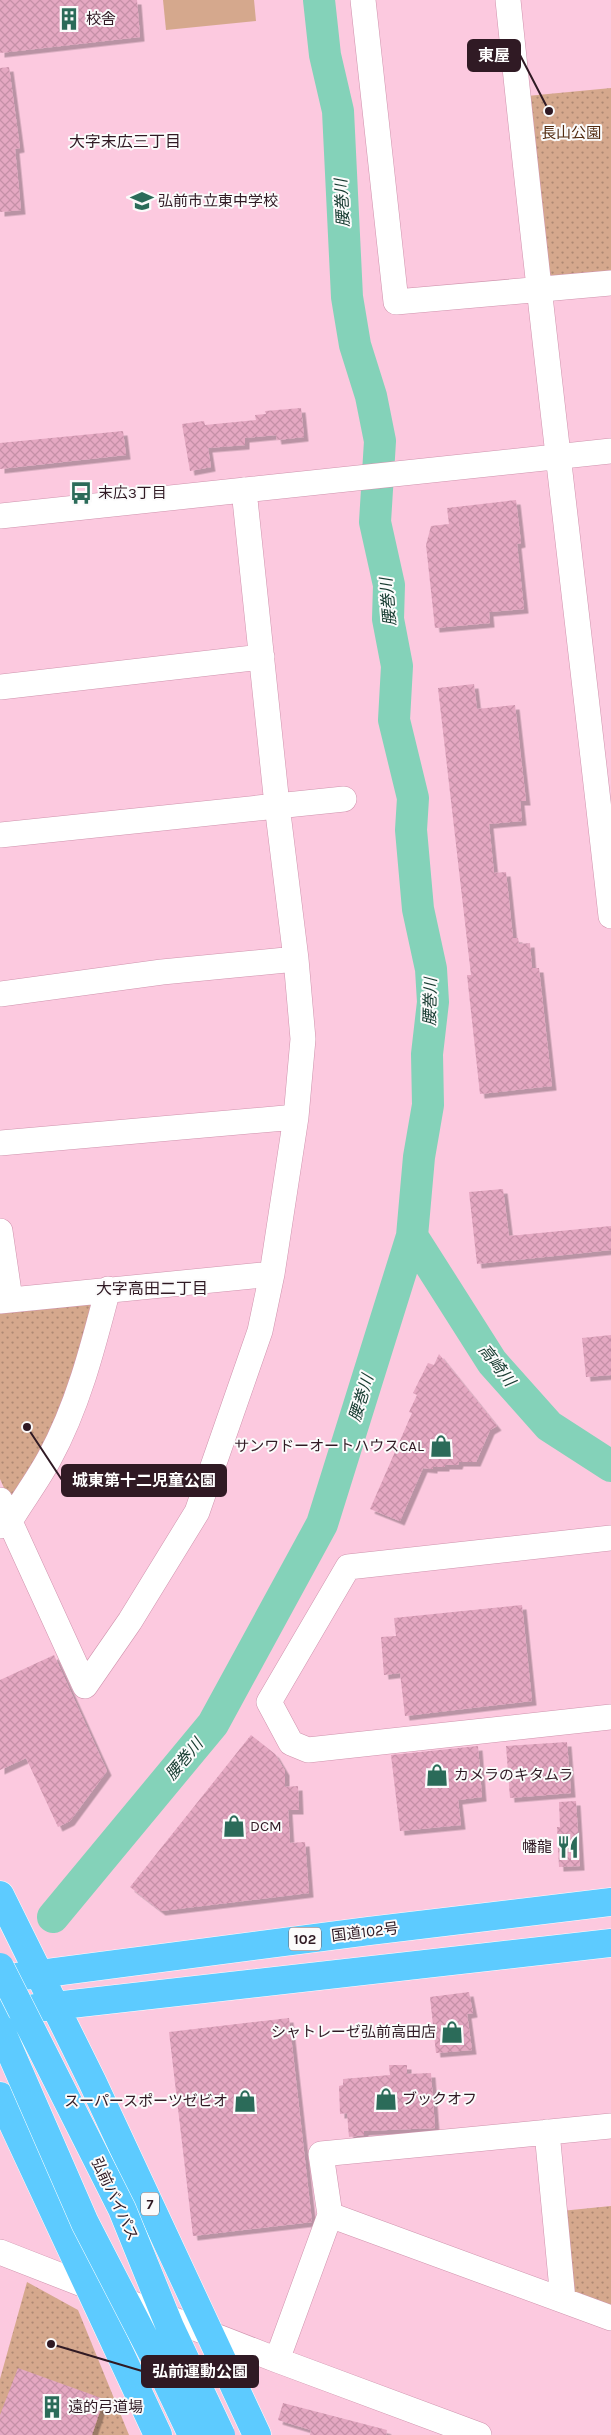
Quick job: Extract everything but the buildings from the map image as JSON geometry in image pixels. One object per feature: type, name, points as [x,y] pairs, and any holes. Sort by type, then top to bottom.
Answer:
[{"type":"highway","name":"7","points":[[0,1895],[212,2334],[257,2435]]},
{"type":"highway","name":"国道102号","points":[[0,1979],[611,1902]]},
{"type":"highway","points":[[0,2012],[611,1943]]},
{"type":"highway","name":"弘前バイパス","points":[[0,1967],[122,2210],[170,2327],[221,2435]]},
{"type":"highway","points":[[0,2028],[85,2223],[164,2374],[192,2435]]},
{"type":"highway","points":[[0,2096],[158,2435]]},
{"type":"street","points":[[363,0],[396,302],[611,283]]},
{"type":"street","points":[[508,0],[538,290],[560,457],[611,916]]},
{"type":"street","points":[[0,516],[611,451]]},
{"type":"street","points":[[108,1289],[93,1349],[72,1408],[49,1459],[3,1516],[85,1686],[130,1621],[197,1512],[260,1331],[272,1274],[296,1117],[303,1039],[296,959],[276,805],[244,490]]},
{"type":"street","points":[[0,687],[262,657]]},
{"type":"street","points":[[0,835],[344,799]]},
{"type":"street","points":[[0,994],[162,972],[296,959]]},
{"type":"street","points":[[0,1143],[296,1117]]},
{"type":"street","points":[[0,1230],[5,1300],[272,1274]]},
{"type":"street","points":[[611,1538],[348,1567],[269,1702],[291,1743],[308,1750],[611,1717]]},
{"type":"street","points":[[277,2360],[330,2215],[321,2154],[611,2126]]},
{"type":"street","points":[[547,2132],[563,2300]]},
{"type":"street","points":[[330,2215],[611,2318]]},
{"type":"street","points":[[0,2252],[277,2360],[479,2435]]},
{"type":"green space","points":[[163,0],[254,0],[256,21],[166,30]]},
{"type":"green space","name":"長山公園","points":[[611,88],[611,276],[546,276],[527,96]]},
{"type":"green space","points":[[94,1297],[92,1333],[37,1464],[9,1499],[0,1479],[0,1308]]},
{"type":"green space","points":[[611,2206],[611,2310],[570,2292],[561,2211]]},
{"type":"green space","points":[[27,2282],[78,2310],[129,2435],[0,2435],[0,2379]]},
{"type":"waterway","name":"腰巻川","points":[[53,1917],[213,1724],[322,1524],[412,1236],[419,1157],[428,1105],[427,1054],[433,1002],[431,969],[418,909],[411,830],[413,798],[394,720],[397,666],[388,619],[389,585],[375,522],[380,441],[371,396],[355,345],[347,297],[338,111],[325,55],[319,0]]},
{"type":"waterway","name":"高崎川","points":[[412,1236],[492,1362],[549,1426],[611,1466]]},
{"type":"place","name":"校舎","points":[[69,19]]},
{"type":"place","name":"東屋","points":[[549,111]]},
{"type":"place","name":"弘前市立東中学校","points":[[142,201]]},
{"type":"place","name":"末広3丁目","points":[[81,493]]},
{"type":"place","name":"城東第十二児童公園","points":[[27,1427]]},
{"type":"place","name":"サンワドーオートハウスCAL","points":[[441,1446]]},
{"type":"place","name":"カメラのキタムラ","points":[[437,1775]]},
{"type":"place","name":"DCM","points":[[234,1826]]},
{"type":"place","name":"幡龍","points":[[568,1847]]},
{"type":"place","name":"シャトレーゼ弘前高田店","points":[[452,2032]]},
{"type":"place","name":"ブックオフ","points":[[386,2099]]},
{"type":"place","name":"スーパースポーツゼビオ","points":[[245,2101]]},
{"type":"place","name":"弘前運動公園","points":[[51,2344]]},
{"type":"place","name":"遠的弓道場","points":[[52,2407]]},
{"type":"district","name":"大字末広三丁目","points":[[125,141]]},
{"type":"district","name":"大字高田二丁目","points":[[152,1288]]}]
